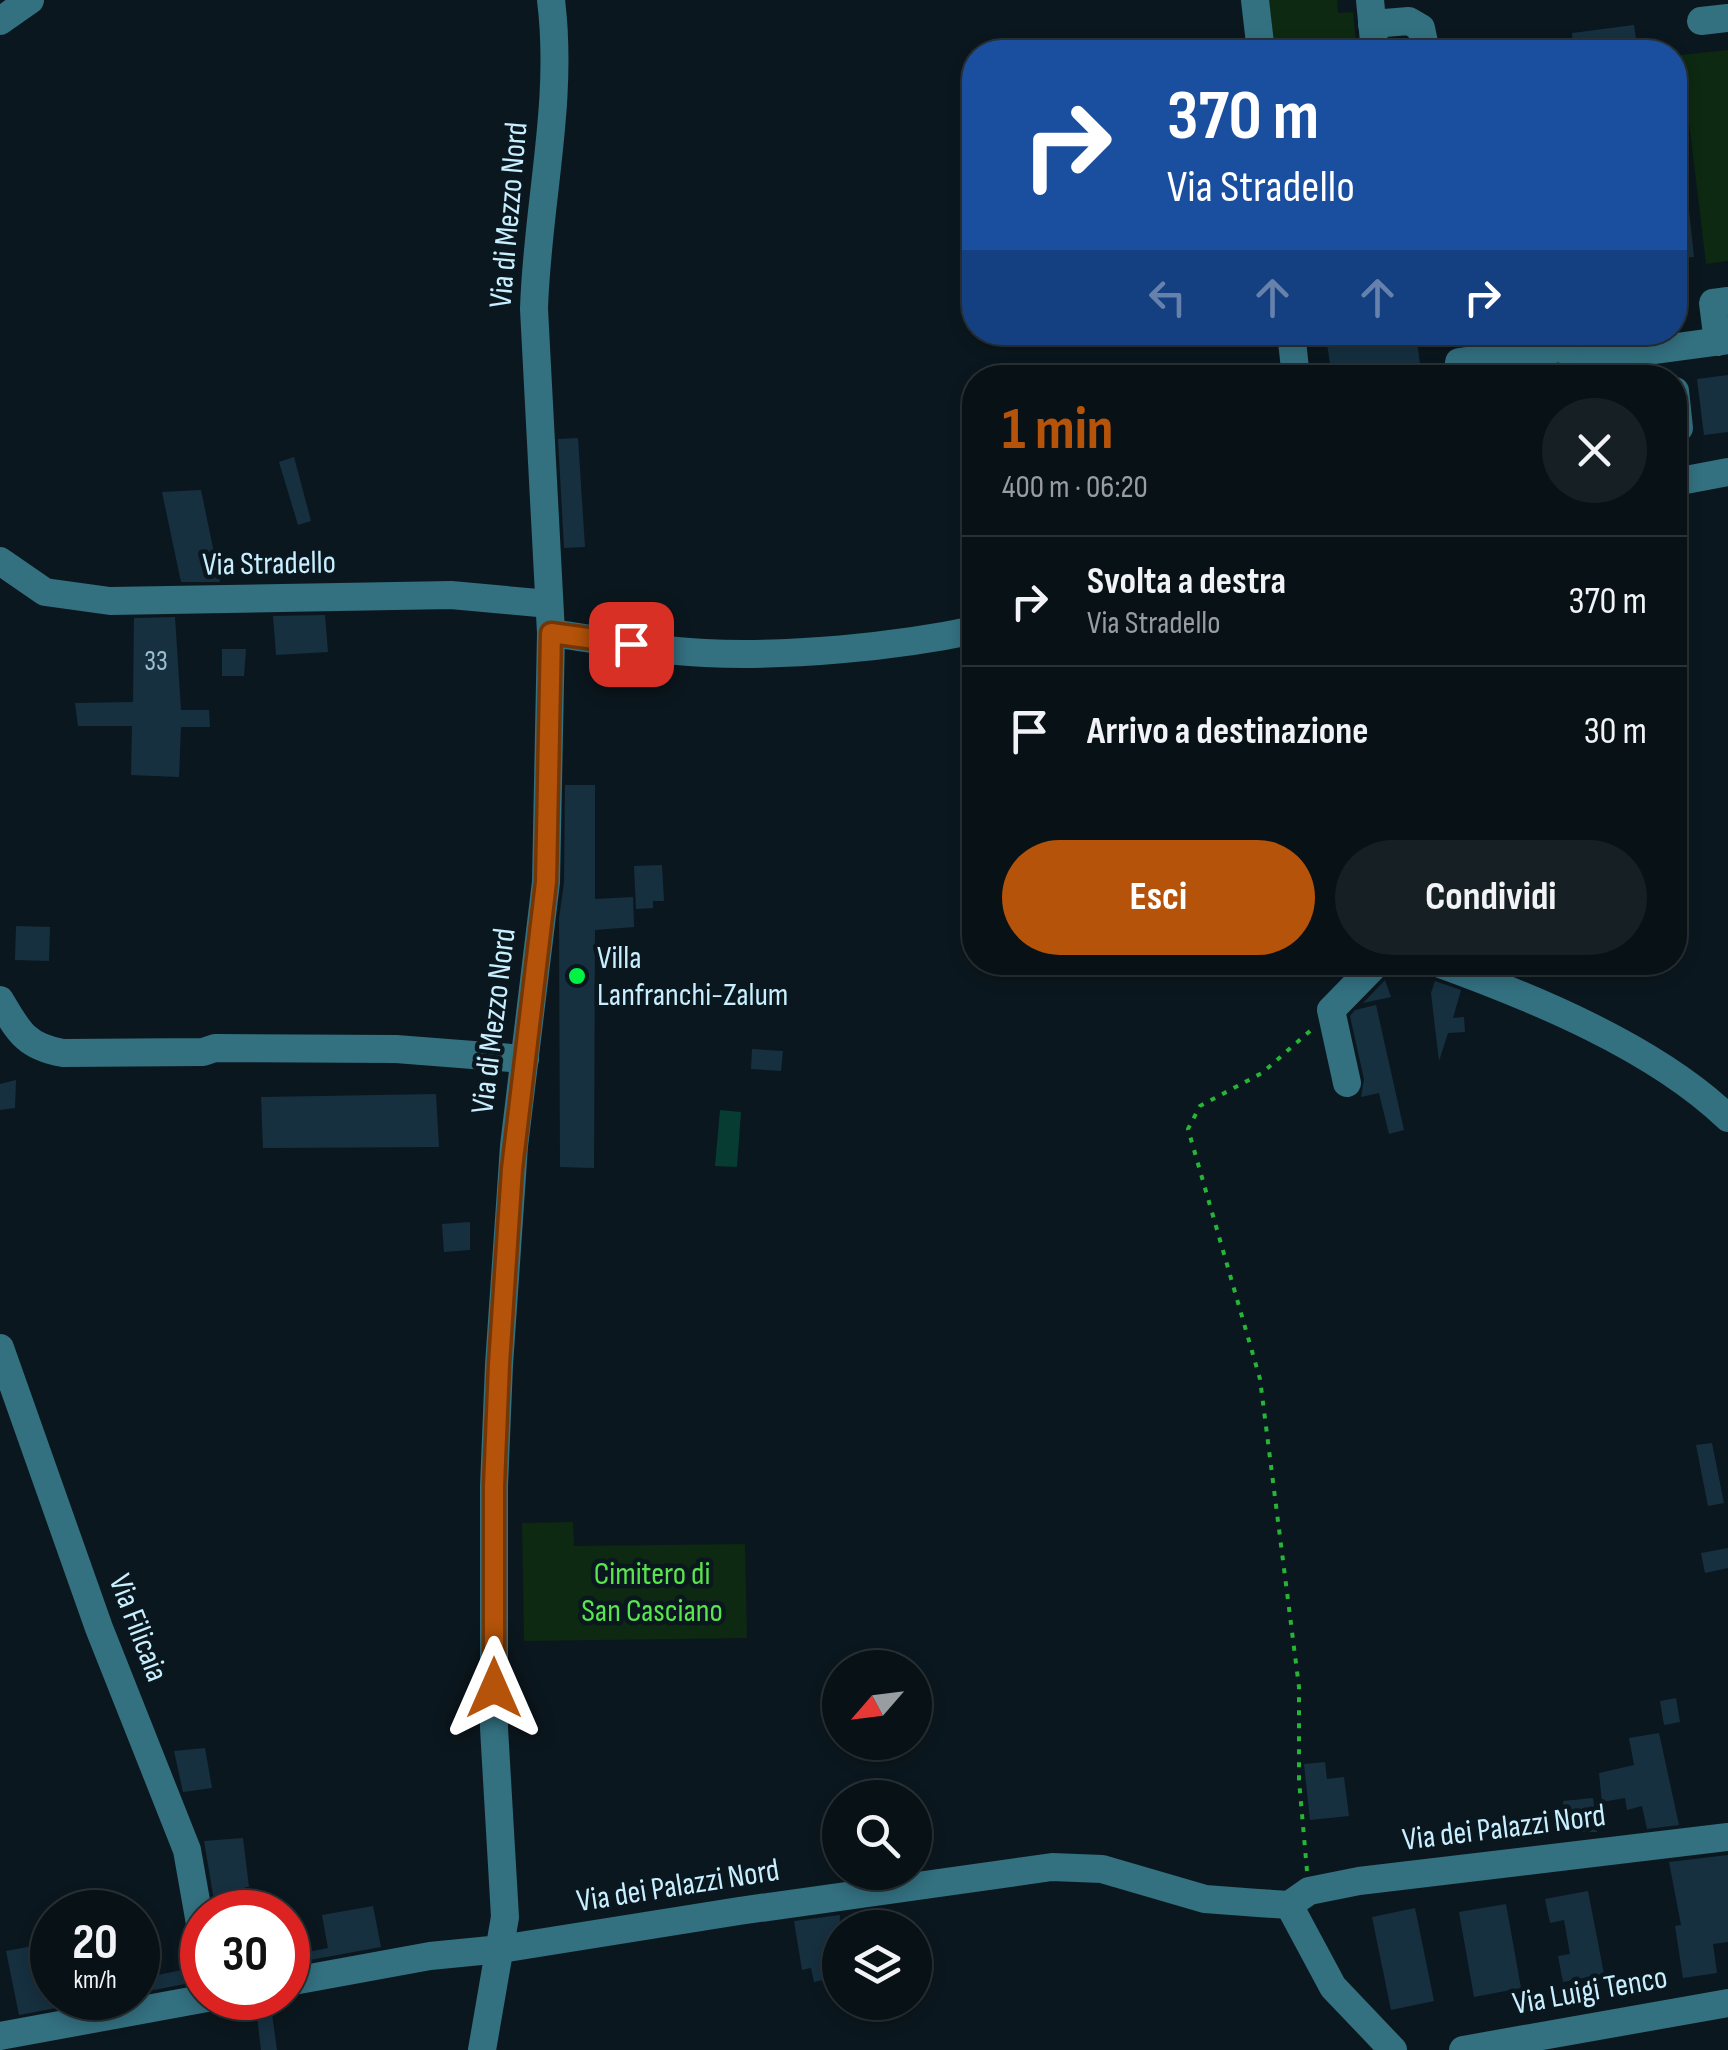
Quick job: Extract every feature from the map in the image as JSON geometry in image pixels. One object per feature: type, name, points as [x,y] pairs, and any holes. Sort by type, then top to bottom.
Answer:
[{"type":"street","points":[[0,21],[30,0]]},
{"type":"street","name":"Via di Mezzo Nord","points":[[482,2050],[505,1902],[494,1728],[494,1486],[510,1192],[546,882],[551,633],[534,309],[535,262],[556,70],[551,0]]},
{"type":"street","points":[[1255,0],[1260,40]]},
{"type":"street","points":[[1374,40],[1371,12],[1421,28],[1424,40]]},
{"type":"street","points":[[1459,362],[1723,341],[1713,302],[1728,301]]},
{"type":"street","points":[[1670,348],[1672,365]]},
{"type":"street","points":[[1687,480],[1728,472]]},
{"type":"street","name":"Via Stradello","points":[[0,561],[45,592],[110,601],[451,595],[549,604]]},
{"type":"street","points":[[551,633],[716,654],[898,642],[962,632]]},
{"type":"street","points":[[1347,1083],[1332,1010],[1366,975]]},
{"type":"street","points":[[1470,975],[1601,1034],[1676,1074],[1728,1118]]},
{"type":"street","points":[[0,1000],[28,1042],[43,1050],[63,1053],[203,1052],[216,1048],[396,1049],[525,1059]]},
{"type":"street","name":"Via Filicaia","points":[[0,1348],[99,1628],[188,1850],[195,1890]]},
{"type":"street","name":"Via dei Palazzi Nord","points":[[310,1978],[739,1910],[1064,1866],[1120,1873],[1219,1901],[1299,1898],[1550,1856],[1728,1838]]},
{"type":"street","points":[[1299,1898],[1333,1987],[1394,2050]]},
{"type":"street","name":"Via Luigi Tenco","points":[[1464,2050],[1728,2002]]},
{"type":"street","points":[[0,2036],[180,2003]]},
{"type":"path","points":[[1299,1898],[1299,1687],[1260,1379],[1188,1129],[1200,1106],[1262,1073],[1332,1010]]},
{"type":"green space","points":[[1269,0],[1337,0],[1338,13],[1353,12],[1356,40],[1274,40]]},
{"type":"green space","points":[[1728,50],[1728,261],[1706,264],[1687,105],[1687,54]]},
{"type":"green space","name":"Cimitero di San Casciano","points":[[573,1522],[574,1546],[745,1544],[747,1638],[524,1641],[522,1523]]},
{"type":"shaded area","points":[[720,1110],[741,1112],[737,1167],[715,1166]]},
{"type":"building","points":[[1634,25],[1636,40],[1573,40],[1572,33]]},
{"type":"building","points":[[1687,191],[1694,257],[1687,258]]},
{"type":"building","points":[[1327,345],[1417,345],[1420,364],[1413,365],[1330,365]]},
{"type":"building","points":[[1728,375],[1728,432],[1704,435],[1697,379]]},
{"type":"building","points":[[578,438],[585,547],[564,548],[558,439]]},
{"type":"building","points":[[294,457],[311,521],[298,525],[279,462]]},
{"type":"building","points":[[201,490],[220,582],[181,582],[162,492]]},
{"type":"building","points":[[325,615],[328,652],[276,655],[273,616]]},
{"type":"building","points":[[175,617],[181,710],[209,710],[210,727],[181,727],[179,777],[131,775],[132,726],[78,726],[75,703],[133,702],[134,618]]},
{"type":"building","points":[[222,649],[246,649],[244,676],[222,676]]},
{"type":"building","name":"Villa Lanfranchi-Zalum","points":[[565,785],[595,785],[595,899],[633,897],[634,927],[595,930],[594,1168],[560,1167],[559,918],[564,883]]},
{"type":"building","points":[[662,865],[664,901],[653,901],[653,908],[636,909],[634,866]]},
{"type":"building","points":[[16,926],[50,927],[49,961],[15,960]]},
{"type":"building","points":[[1385,980],[1391,997],[1363,1003]]},
{"type":"building","points":[[1435,981],[1461,990],[1453,1018],[1464,1017],[1465,1032],[1448,1033],[1439,1061],[1431,993]]},
{"type":"building","points":[[1376,1005],[1404,1130],[1389,1134],[1379,1093],[1361,1097],[1364,1079],[1350,1016],[1355,1010]]},
{"type":"building","points":[[752,1049],[783,1051],[781,1071],[751,1069]]},
{"type":"building","points":[[16,1080],[15,1108],[0,1110],[0,1084]]},
{"type":"building","points":[[436,1094],[439,1147],[263,1148],[261,1097]]},
{"type":"building","points":[[470,1222],[470,1250],[444,1252],[442,1224]]},
{"type":"building","points":[[1712,1443],[1724,1503],[1708,1506],[1696,1445]]},
{"type":"building","points":[[1728,1548],[1728,1568],[1705,1573],[1701,1553]]},
{"type":"building","points":[[1676,1698],[1680,1722],[1664,1725],[1660,1701]]},
{"type":"building","points":[[1659,1733],[1679,1825],[1647,1829],[1642,1806],[1627,1810],[1625,1798],[1602,1802],[1599,1773],[1634,1765],[1629,1738]]},
{"type":"building","points":[[205,1748],[212,1788],[183,1792],[174,1751]]},
{"type":"building","points":[[1325,1762],[1327,1779],[1344,1777],[1349,1816],[1310,1820],[1304,1764]]},
{"type":"building","points":[[1593,1798],[1597,1832],[1566,1832],[1563,1801]]},
{"type":"building","points":[[243,1838],[249,1887],[212,1890],[204,1841]]},
{"type":"building","points":[[1728,1855],[1728,1942],[1713,1944],[1717,1973],[1683,1978],[1675,1926],[1681,1925],[1669,1862]]},
{"type":"building","points":[[1588,1891],[1604,1974],[1563,1982],[1558,1956],[1570,1954],[1564,1920],[1550,1923],[1545,1899]]},
{"type":"building","points":[[1506,1904],[1521,1988],[1474,1997],[1459,1912]]},
{"type":"building","points":[[373,1906],[381,1947],[310,1960],[310,1952],[328,1948],[322,1915]]},
{"type":"building","points":[[1415,1908],[1434,2001],[1391,2010],[1372,1917]]},
{"type":"building","points":[[822,1917],[822,1980],[814,1982],[811,1968],[802,1970],[794,1921]]},
{"type":"building","points":[[30,1947],[30,2013],[19,2015],[6,1951]]},
{"type":"building","points":[[180,1970],[180,1985],[160,1989],[160,1974]]},
{"type":"building","points":[[257,2020],[273,2020],[277,2050],[261,2050]]},
{"type":"place","name":"Villa Lanfranchi-Zalum","points":[[577,976]]},
{"type":"route","points":[[494,1688],[494,1486],[499,1364],[512,1169],[546,882],[551,633],[631,644]]}]
